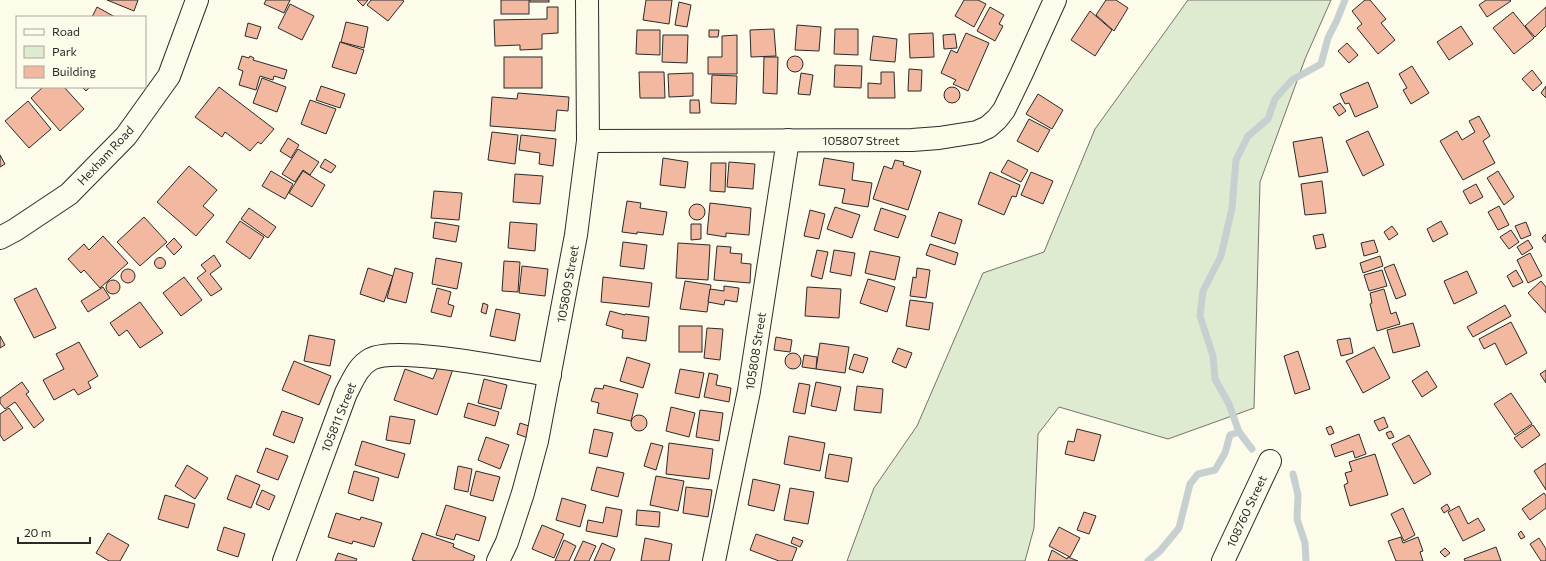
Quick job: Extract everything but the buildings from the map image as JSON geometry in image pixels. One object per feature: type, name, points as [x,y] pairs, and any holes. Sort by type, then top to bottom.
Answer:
[{"type":"street","name":"Hexham Road","points":[[0,238],[15,230],[69,194],[126,136],[169,76],[197,0]]},
{"type":"street","name":"105809 Street","points":[[498,561],[507,542],[525,486],[537,441],[576,235],[588,141],[587,0]]},
{"type":"street","name":"105807 Street","points":[[588,141],[939,138],[962,136],[977,132],[988,127],[1004,110],[1055,0]]},
{"type":"street","name":"105808 Street","points":[[714,561],[749,391],[788,140]]},
{"type":"street","name":"105811 Street","points":[[284,561],[346,393],[357,371],[372,359],[390,355],[427,356],[550,375]]},
{"type":"street","name":"108760 Street","points":[[1223,561],[1270,461]]},
{"type":"green space","points":[[1188,0],[1331,0],[1305,59],[1260,182],[1254,408],[1168,439],[1059,407],[1038,434],[1034,528],[1025,561],[847,561],[874,488],[917,426],[983,273],[1044,252],[1095,129]]},
{"type":"waterway","points":[[1252,449],[1239,432],[1229,404],[1215,379],[1213,356],[1200,316],[1203,291],[1221,256],[1232,208],[1236,160],[1248,136],[1268,119],[1275,99],[1292,80],[1321,64],[1328,38],[1345,0]]},
{"type":"waterway","points":[[1148,561],[1160,551],[1179,528],[1190,484],[1198,474],[1215,470],[1225,453],[1230,435],[1239,432]]},
{"type":"waterway","points":[[1293,474],[1298,495],[1297,519],[1305,543],[1306,561]]}]
